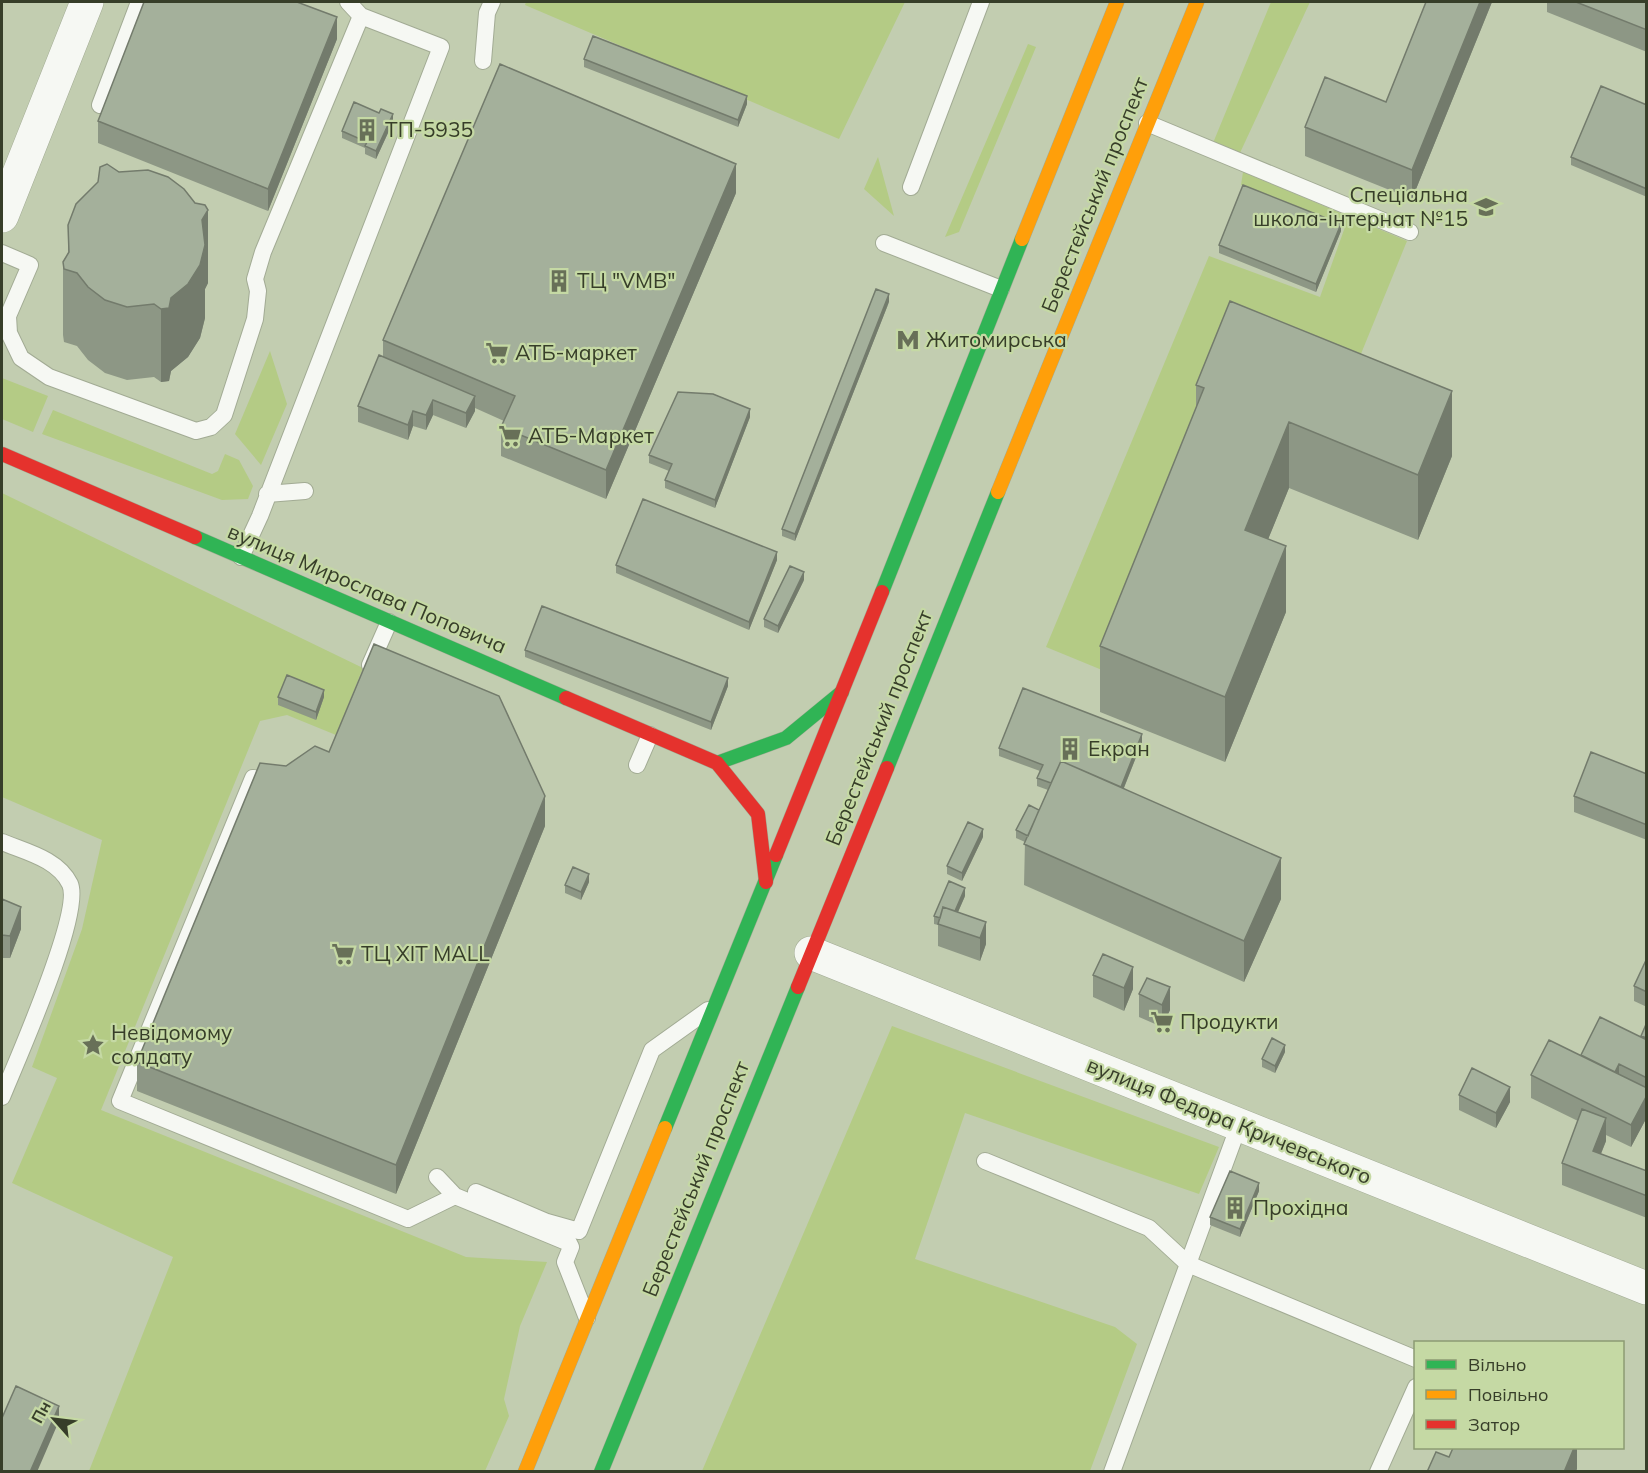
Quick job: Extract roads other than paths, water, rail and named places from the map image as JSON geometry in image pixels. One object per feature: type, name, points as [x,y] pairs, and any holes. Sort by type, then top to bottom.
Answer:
[{"type":"main road","points":[[525,1472],[842,692],[1117,2]]},
{"type":"main road","name":"Берестейський проспект","points":[[601,1472],[1197,2]]},
{"type":"main road","name":"вулиця Мирослава Поповича","points":[[2,454],[717,763],[758,814],[765,882]]},
{"type":"main road","points":[[717,763],[786,738],[842,692]]},
{"type":"street","points":[[2,216],[87,2]]},
{"type":"street","name":"вулиця Федора Кричевського","points":[[811,953],[1647,1288]]},
{"type":"lane","points":[[100,105],[139,2]]},
{"type":"lane","points":[[241,557],[260,516],[441,48],[361,16],[348,2]]},
{"type":"lane","points":[[483,61],[488,13],[492,2]]},
{"type":"lane","points":[[911,187],[981,2]]},
{"type":"lane","points":[[2,253],[30,265],[8,316],[9,333],[21,358],[49,377],[196,431],[212,427],[224,415],[253,327],[258,291],[255,279],[263,252],[361,16]]},
{"type":"lane","points":[[1147,123],[1410,232]]},
{"type":"lane","points":[[884,243],[1001,289]]},
{"type":"lane","points":[[267,494],[305,491]]},
{"type":"lane","points":[[364,678],[389,622]]},
{"type":"lane","points":[[637,765],[650,735]]},
{"type":"lane","points":[[294,778],[285,783],[253,778],[120,1101],[408,1219],[455,1196]]},
{"type":"lane","points":[[2,842],[57,866],[71,886],[70,914],[42,999],[2,1097]]},
{"type":"lane","points":[[437,1177],[455,1196],[579,1232],[652,1050],[716,1004]]},
{"type":"lane","points":[[1112,1472],[1239,1125]]},
{"type":"lane","points":[[985,1161],[1149,1228],[1188,1264],[1414,1358]]},
{"type":"lane","points":[[476,1192],[571,1246],[565,1262],[587,1319]]},
{"type":"lane","points":[[1378,1472],[1414,1391]]},
{"type":"place","name":"ТП-5935","points":[[367,130]]},
{"type":"place","name":"Спеціальна школа-інтернат №15","points":[[1486,207]]},
{"type":"place","name":"ТЦ \"VMB\"","points":[[559,281]]},
{"type":"place","name":"Житомирська","points":[[908,340]]},
{"type":"place","name":"АТБ-маркет","points":[[497,353]]},
{"type":"place","name":"АТБ-Маркет","points":[[510,436]]},
{"type":"place","name":"Екран","points":[[1070,749]]},
{"type":"place","name":"ТЦ ХІТ MALL","points":[[343,954]]},
{"type":"place","name":"Продукти","points":[[1162,1022]]},
{"type":"place","name":"Невідомому солдату","points":[[93,1045]]},
{"type":"place","name":"Прохідна","points":[[1235,1208]]}]
